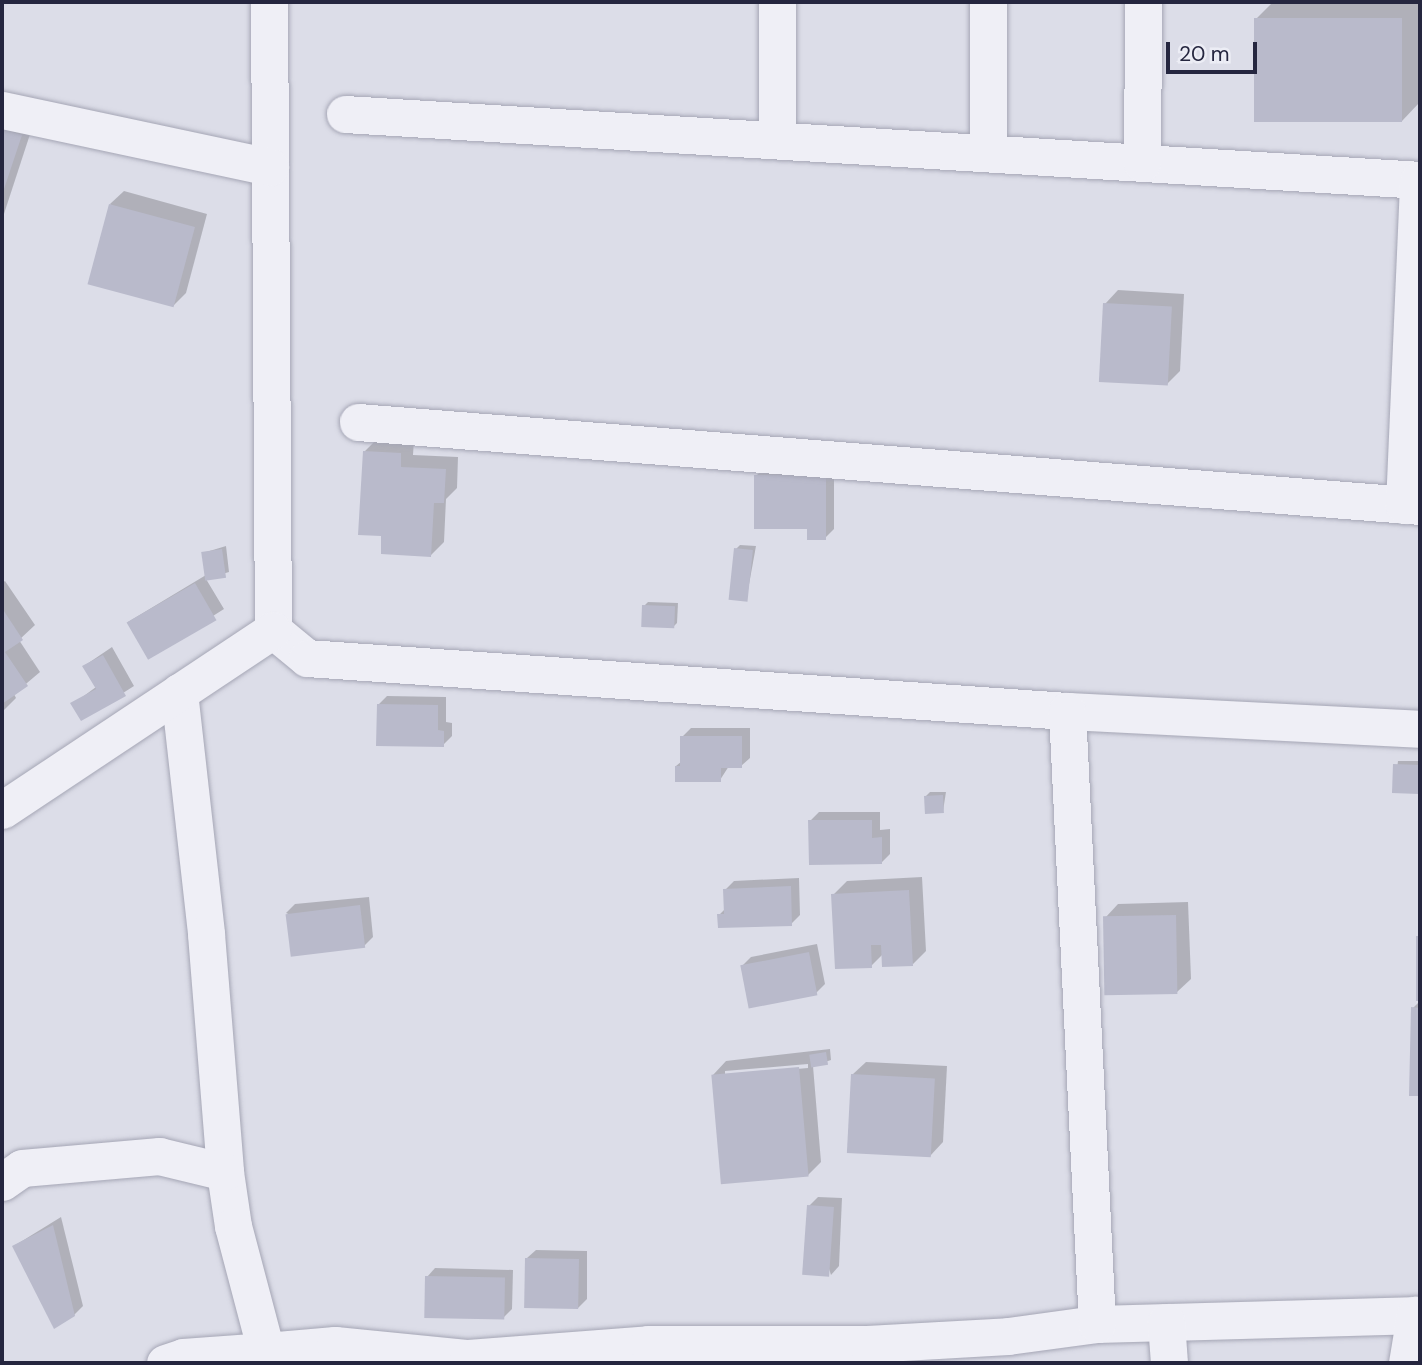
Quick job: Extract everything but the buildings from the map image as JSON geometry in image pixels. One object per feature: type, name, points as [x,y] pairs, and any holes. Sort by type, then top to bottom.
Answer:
[{"type":"street","points":[[269,2],[273,630]]},
{"type":"street","points":[[777,2],[777,140]]},
{"type":"street","points":[[988,2],[988,153]]},
{"type":"street","points":[[1142,163],[1143,2]]},
{"type":"street","points":[[2,110],[270,167]]},
{"type":"street","points":[[345,114],[1419,180],[1412,505],[358,422]]},
{"type":"street","points":[[2,810],[273,630]]},
{"type":"street","points":[[273,630],[307,658],[1067,711],[1420,729]]},
{"type":"street","points":[[178,692],[206,934],[225,1172],[233,1226],[265,1351]]},
{"type":"street","points":[[1067,711],[1097,1324]]},
{"type":"street","points":[[2,1182],[22,1168],[159,1156],[225,1172]]},
{"type":"street","points":[[166,1363],[183,1357],[335,1345],[468,1358],[648,1344],[807,1354],[1008,1336],[1097,1324],[1418,1315],[1407,1363]]},
{"type":"street","points":[[1166,1322],[1168,1363]]}]
